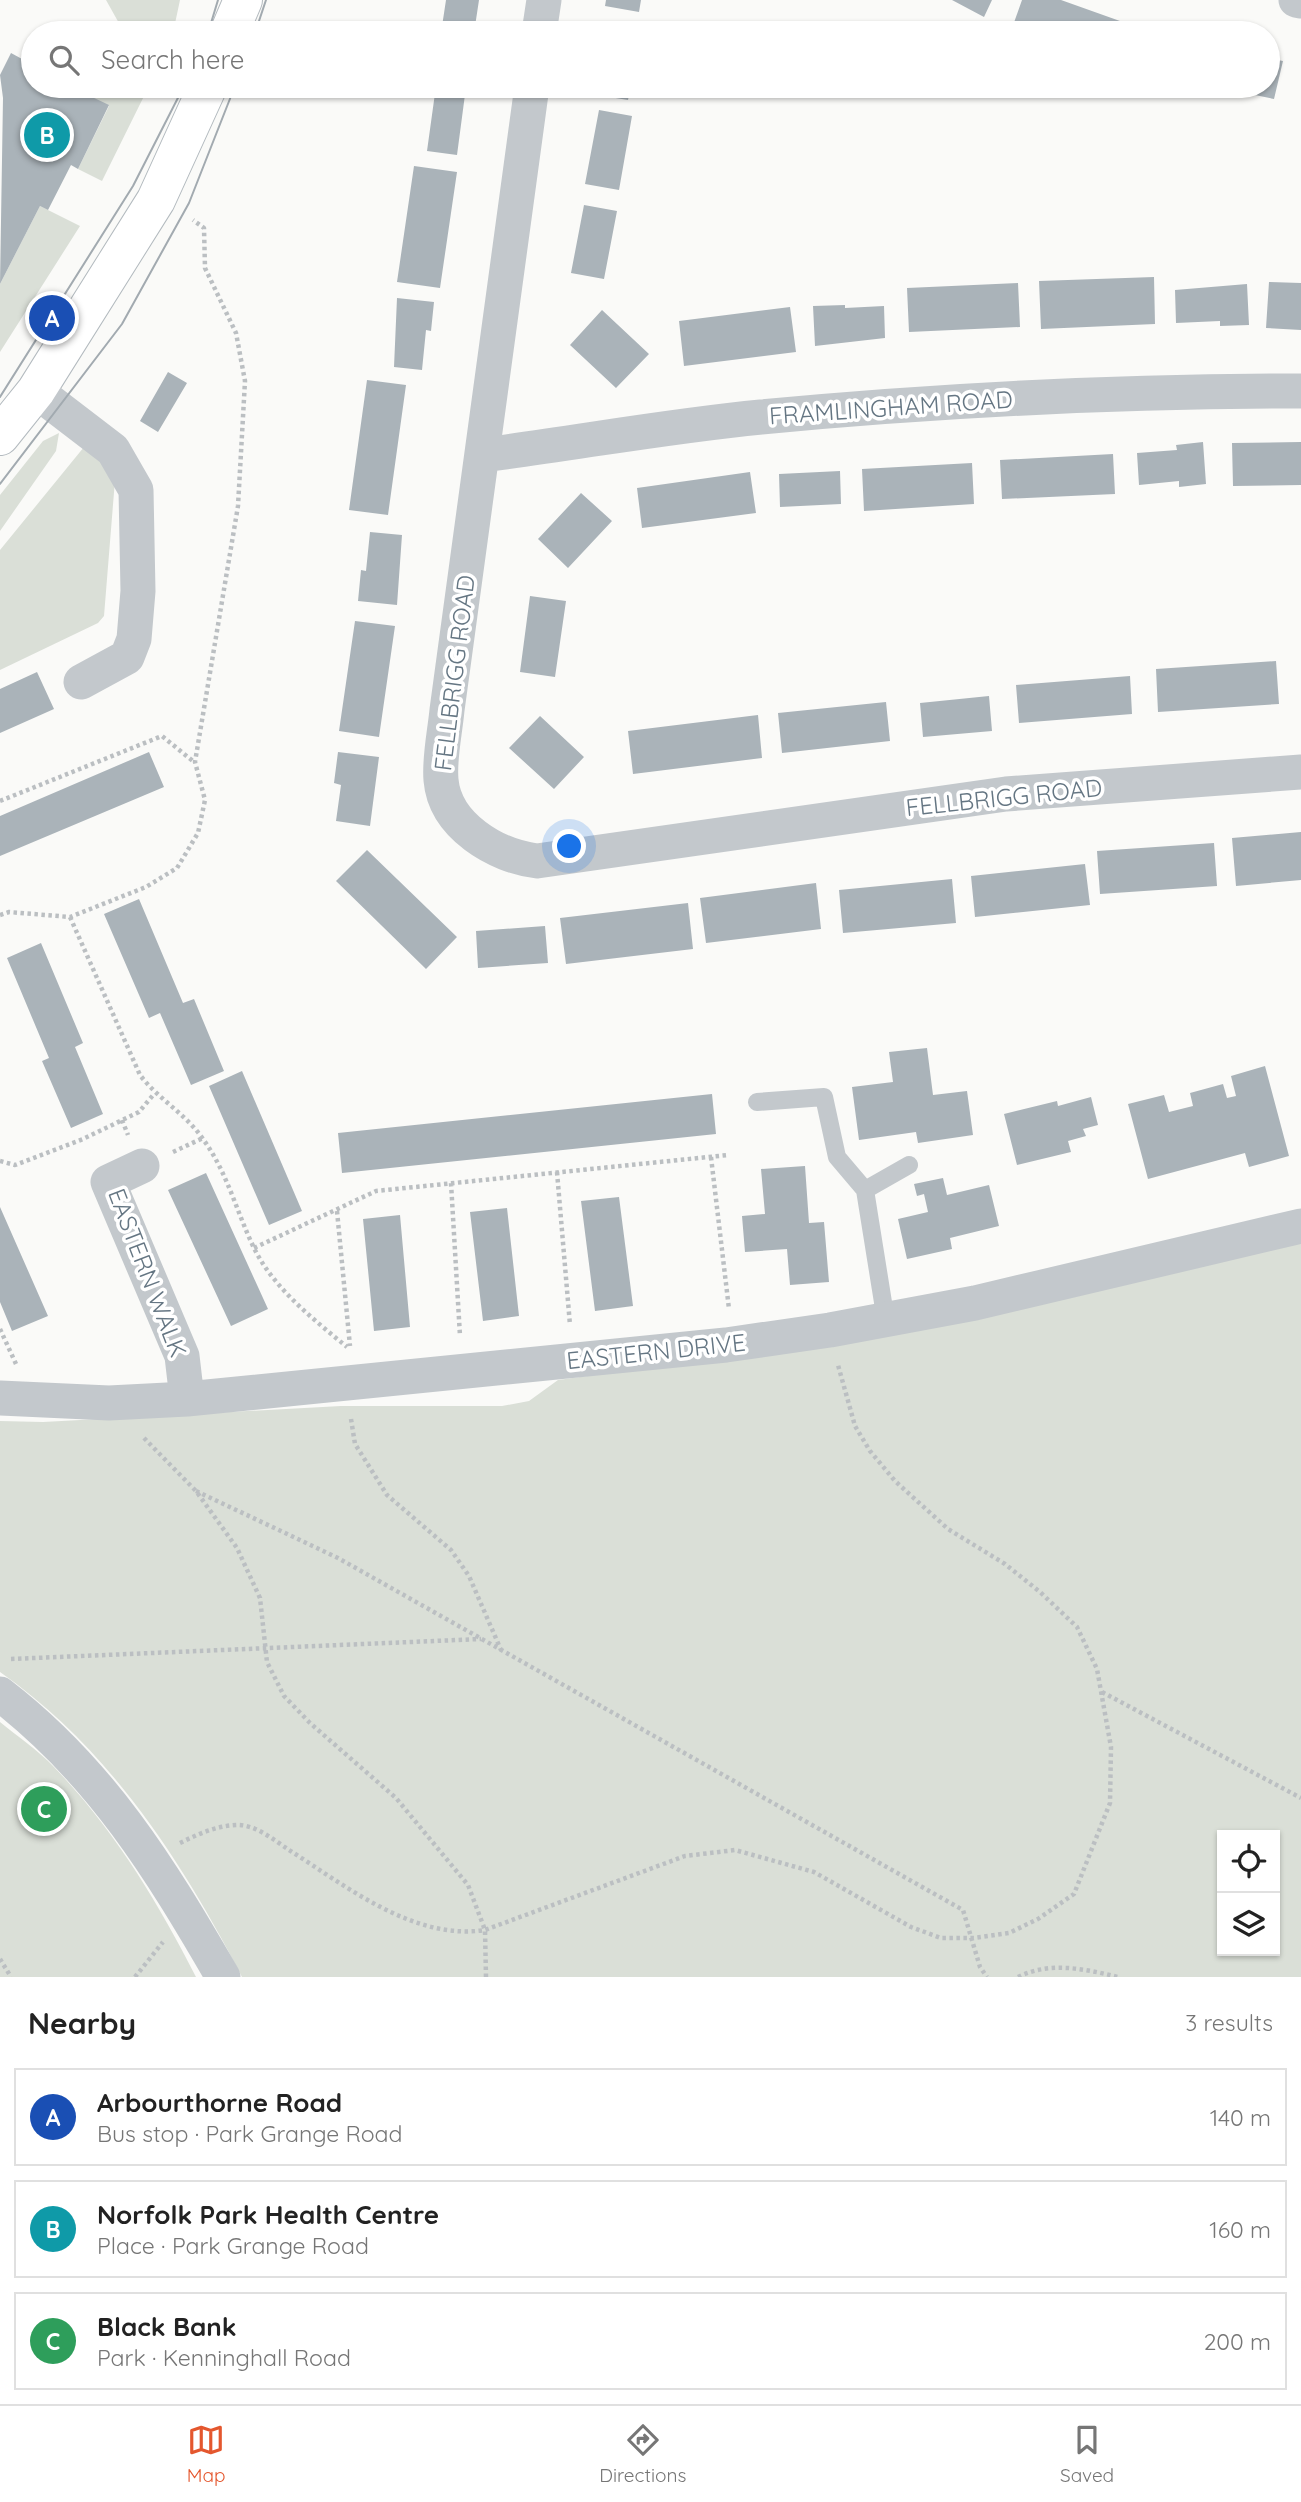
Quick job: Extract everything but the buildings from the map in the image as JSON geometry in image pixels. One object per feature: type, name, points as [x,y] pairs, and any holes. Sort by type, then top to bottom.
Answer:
[{"type":"street","points":[[234,21],[243,0]]},
{"type":"street","points":[[541,21],[544,0]]},
{"type":"street","points":[[0,436],[36,391],[156,200],[203,98]]},
{"type":"street","name":"FELLBRIGG ROAD","points":[[530,98],[447,710],[441,782],[462,824],[476,838],[515,859],[537,861],[1006,794],[1301,772]]},
{"type":"street","points":[[36,391],[113,450],[136,490],[139,542],[134,639],[127,657],[81,682]]},
{"type":"street","name":"FRAMLINGHAM ROAD","points":[[483,455],[760,417],[859,409],[1133,391],[1301,391]]},
{"type":"street","name":"EASTERN WALK","points":[[142,1166],[108,1182],[182,1356],[187,1399]]},
{"type":"street","name":"EASTERN DRIVE","points":[[9,1383],[109,1403],[187,1399],[352,1380],[462,1373],[726,1345],[886,1321],[1301,1226]]},
{"type":"street","points":[[0,1694],[71,1757],[125,1819],[223,1977]]},
{"type":"lane","points":[[757,1102],[824,1097],[837,1157],[865,1190],[886,1321]]},
{"type":"lane","points":[[865,1190],[909,1166]]},
{"type":"path","points":[[0,915],[9,912],[70,917],[146,887],[177,868],[198,833],[205,800],[195,762],[238,506],[245,381],[236,333],[205,268],[204,228],[193,220]]},
{"type":"path","points":[[0,801],[162,736],[195,762]]},
{"type":"path","points":[[70,917],[130,1058],[154,1094],[186,1117],[203,1138],[222,1169],[254,1248],[295,1304],[351,1350],[337,1211]]},
{"type":"path","points":[[0,1161],[15,1165],[83,1139],[139,1112],[154,1094]]},
{"type":"path","points":[[254,1248],[376,1191],[728,1156]]},
{"type":"path","points":[[711,1157],[730,1310]]},
{"type":"path","points":[[557,1172],[573,1361]]},
{"type":"path","points":[[451,1183],[462,1373]]},
{"type":"path","points":[[0,1329],[9,1383]]},
{"type":"path","points":[[152,1859],[202,1832],[238,1825],[261,1832],[371,1901],[419,1924],[460,1934],[485,1930],[685,1856],[735,1850],[814,1872],[911,1927],[941,1938],[974,1938],[1009,1933],[1038,1919],[1074,1894],[1110,1802],[1111,1747],[1097,1668],[1077,1627],[1005,1564],[948,1529],[895,1481],[870,1451],[855,1426],[830,1330]]},
{"type":"path","points":[[109,1403],[196,1491],[237,1548],[260,1598],[267,1662],[284,1696],[310,1723],[362,1765],[418,1820],[468,1885],[485,1930],[486,1977]]},
{"type":"path","points":[[351,1416],[355,1444],[368,1467],[387,1495],[451,1550],[485,1608],[501,1650]]},
{"type":"path","points":[[196,1491],[338,1558],[964,1910],[974,1938],[979,1967],[987,1977]]},
{"type":"path","points":[[0,1668],[10,1659],[482,1639]]},
{"type":"path","points":[[1102,1692],[1301,1798]]},
{"type":"path","points":[[0,1959],[12,1977]]},
{"type":"path","points":[[1018,1977],[1047,1967],[1086,1969],[1118,1977]]},
{"type":"shaded area","points":[[106,0],[180,0],[176,21],[118,21]]},
{"type":"shaded area","points":[[94,98],[143,98],[102,181],[78,169],[109,106]]},
{"type":"shaded area","points":[[40,206],[80,226],[0,352],[0,284]]},
{"type":"shaded area","points":[[59,433],[56,451],[0,531],[0,495],[43,441]]},
{"type":"shaded area","points":[[84,447],[103,461],[115,480],[104,616],[98,623],[0,670],[0,550]]},
{"type":"shaded area","points":[[1301,1240],[1301,1977],[242,1977],[168,1850],[109,1771],[39,1702],[0,1672],[0,1421],[43,1422],[341,1406],[502,1406],[529,1401],[558,1380],[719,1358]]},
{"type":"shaded area","points":[[0,1722],[48,1761],[96,1815],[150,1894],[196,1977],[0,1977]]},
{"type":"tram line","points":[[212,21],[218,0]]},
{"type":"tram line","points":[[259,21],[266,0]]},
{"type":"tram line","points":[[0,397],[133,186],[178,98]]},
{"type":"tram line","points":[[0,484],[122,324],[189,203],[230,98]]},
{"type":"place","name":"Norfolk Park Health Centre","points":[[47,135]]},
{"type":"place","name":"Arbourthorne Road","points":[[52,318]]},
{"type":"place","name":"Black Bank","points":[[44,1809]]}]
